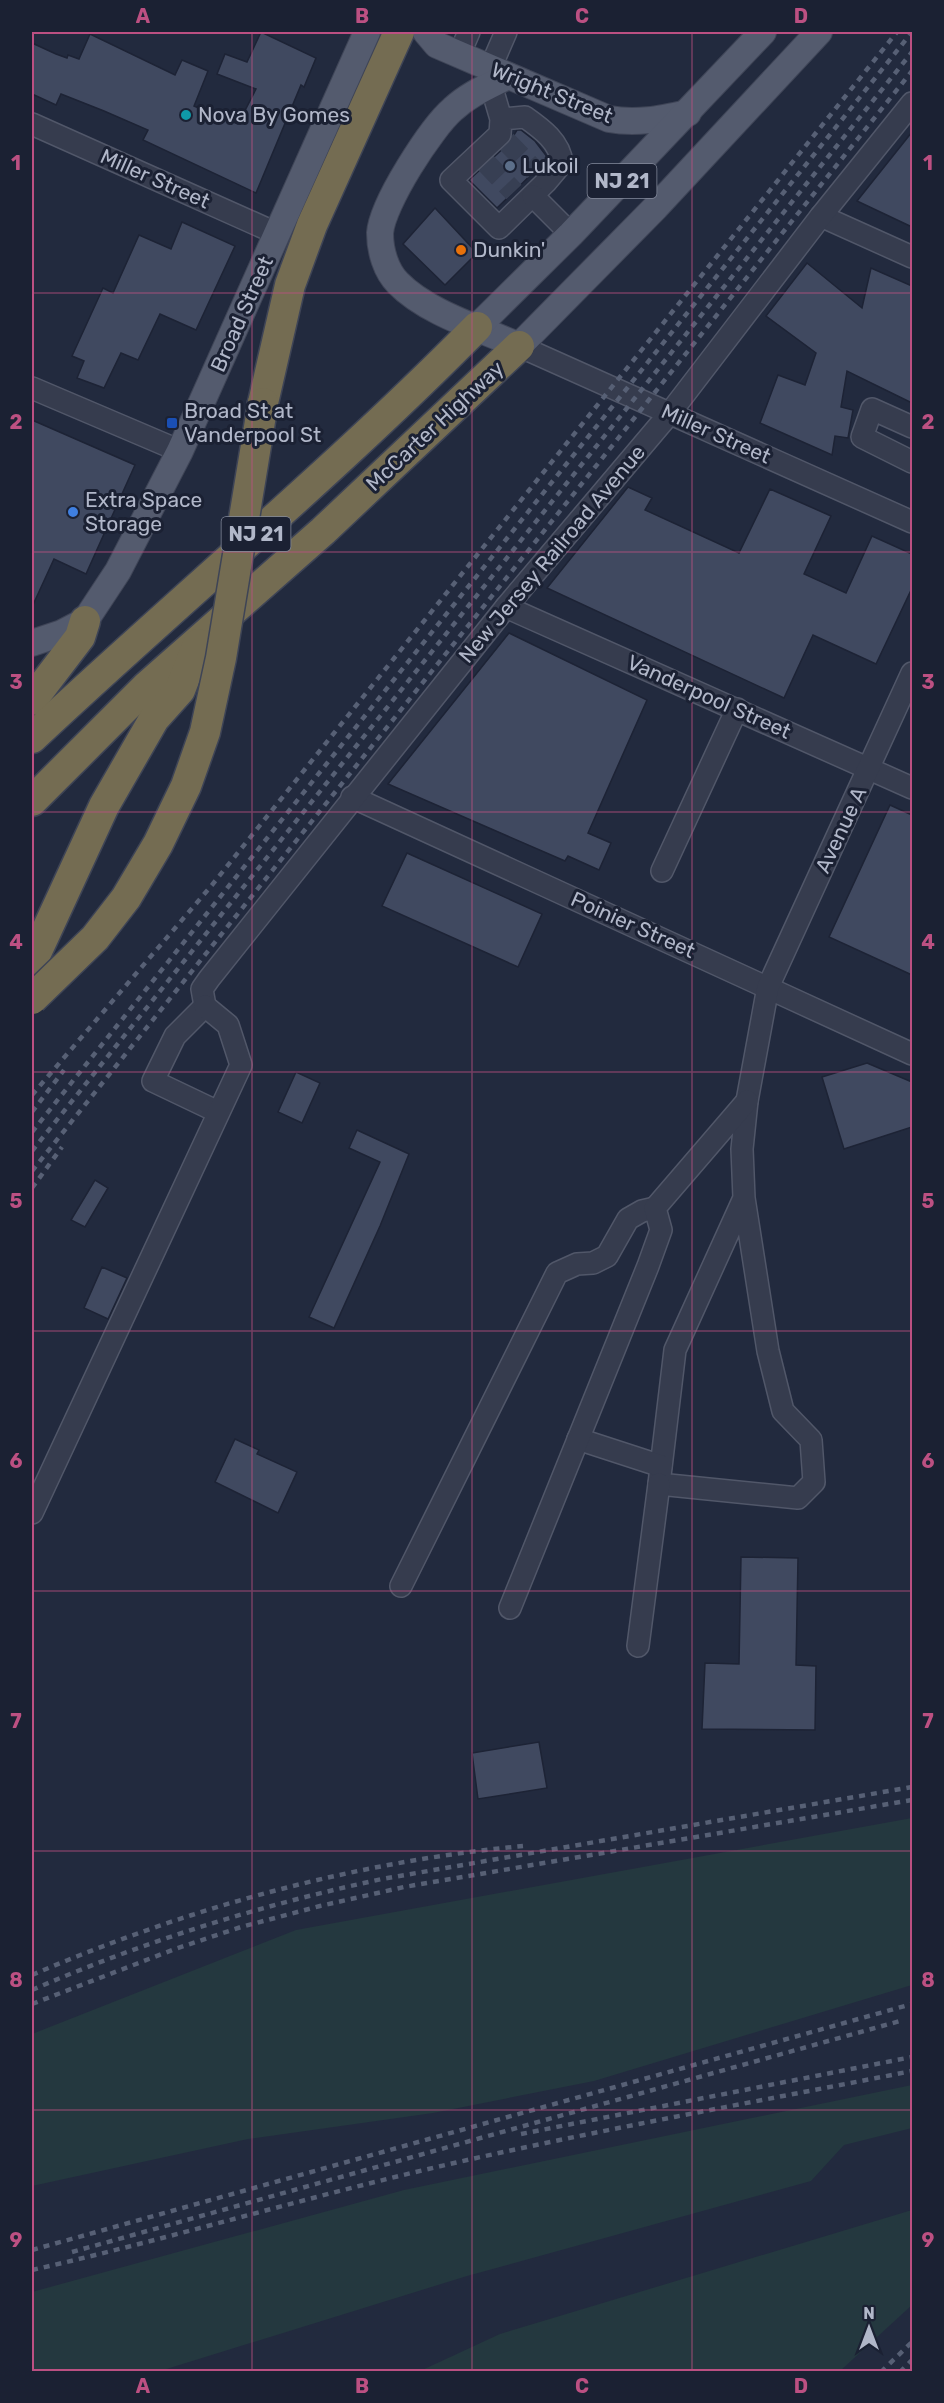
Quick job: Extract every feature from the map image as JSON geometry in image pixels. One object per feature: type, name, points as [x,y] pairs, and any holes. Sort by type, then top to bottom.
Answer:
[{"type":"highway","points":[[32,999],[95,938],[126,898],[158,844],[186,786],[205,732],[221,658],[263,403],[290,285],[312,225],[399,32]]},
{"type":"highway","name":"McCarter Highway","points":[[32,738],[124,651],[358,441],[477,327]]},
{"type":"highway","name":"McCarter Highway","points":[[32,801],[130,702],[323,531],[519,346]]},
{"type":"highway","points":[[32,700],[80,637],[85,621]]},
{"type":"highway","points":[[32,962],[104,806],[154,719],[180,690],[202,636]]},
{"type":"main road","name":"Broad Street","points":[[85,621],[118,571],[180,451],[367,32]]},
{"type":"main road","name":"Wright Street","points":[[426,32],[437,45],[464,43],[496,77],[609,119],[632,123],[651,122],[688,113]]},
{"type":"main road","name":"McCarter Highway","points":[[477,327],[571,234],[763,32]]},
{"type":"main road","name":"McCarter Highway","points":[[519,346],[656,207],[819,32]]},
{"type":"main road","points":[[496,77],[468,96],[438,126],[419,153],[385,211],[380,232],[382,252],[397,283],[426,304],[519,346]]},
{"type":"main road","points":[[32,643],[62,633],[85,621]]},
{"type":"street","points":[[502,131],[496,77],[506,32]]},
{"type":"street","name":"New Jersey Railroad Avenue","points":[[205,1006],[202,988],[352,797],[506,607],[670,413],[821,216],[912,103]]},
{"type":"street","points":[[525,117],[542,129],[561,150],[562,163],[531,189],[499,228],[451,180],[482,158],[502,131],[525,117]]},
{"type":"street","name":"Miller Street","points":[[32,124],[278,234]]},
{"type":"street","points":[[531,189],[571,234]]},
{"type":"street","points":[[821,216],[912,257]]},
{"type":"street","name":"Miller Street","points":[[519,346],[912,522]]},
{"type":"street","points":[[32,388],[180,451]]},
{"type":"street","points":[[912,428],[872,410],[862,437],[912,462]]},
{"type":"street","name":"Vanderpool Street","points":[[506,607],[912,788]]},
{"type":"street","name":"Avenue A","points":[[660,1475],[798,1498],[814,1482],[811,1440],[783,1411],[768,1352],[744,1198],[742,1149],[747,1101],[768,987],[912,673]]},
{"type":"street","points":[[662,871],[738,710]]},
{"type":"street","name":"Poinier Street","points":[[352,797],[912,1054]]},
{"type":"street","points":[[32,1513],[240,1065],[228,1025],[205,1006],[175,1036],[153,1081],[218,1112]]},
{"type":"street","points":[[401,1586],[557,1273],[577,1264],[593,1263],[607,1256],[628,1219],[642,1211],[655,1208],[747,1101]]},
{"type":"street","points":[[638,1646],[675,1350],[744,1198]]},
{"type":"street","points":[[510,1608],[661,1230],[655,1208]]},
{"type":"street","points":[[578,1439],[660,1475]]},
{"type":"shaded area","points":[[912,1818],[912,1985],[594,2081],[433,2113],[248,2139],[32,2186],[32,2034],[296,1930]]},
{"type":"shaded area","points":[[912,2085],[912,2128],[844,2145],[811,2181],[467,2276],[160,2371],[32,2371],[32,2292],[404,2190]]},
{"type":"shaded area","points":[[912,2210],[912,2305],[840,2371],[420,2371],[500,2334]]},
{"type":"building","points":[[261,32],[316,58],[304,87],[301,85],[256,193],[143,140],[148,130],[61,94],[56,105],[32,94],[32,43],[67,58],[68,55],[79,59],[90,34],[175,75],[182,60],[208,71],[194,106],[238,124],[256,89],[217,74],[225,54],[247,62]]},
{"type":"building","name":"Lukoil","points":[[517,130],[521,130],[535,141],[548,158],[497,208],[469,180],[509,143]]},
{"type":"building","points":[[912,132],[912,227],[857,201]]},
{"type":"building","points":[[435,208],[477,253],[445,285],[403,244]]},
{"type":"building","points":[[182,222],[235,246],[196,330],[160,314],[138,360],[121,353],[104,388],[77,378],[84,361],[72,356],[103,288],[113,293],[139,235],[171,249]]},
{"type":"building","points":[[807,263],[862,308],[871,268],[912,286],[912,403],[847,371],[841,407],[853,410],[848,438],[835,436],[832,455],[760,423],[778,375],[805,385],[816,353],[766,316]]},
{"type":"building","name":"Extra Space Storage","points":[[32,420],[135,465],[86,574],[54,559],[32,607]]},
{"type":"building","points":[[628,487],[652,498],[645,510],[739,553],[770,489],[831,516],[804,574],[846,593],[872,536],[912,554],[912,588],[876,664],[813,635],[784,698],[547,588]]},
{"type":"building","points":[[509,633],[647,700],[588,833],[611,843],[599,870],[568,856],[565,861],[388,784]]},
{"type":"building","points":[[890,805],[912,815],[912,975],[829,937]]},
{"type":"building","points":[[407,853],[542,914],[518,967],[382,906]]},
{"type":"building","points":[[867,1063],[912,1082],[912,1127],[844,1149],[822,1077]]},
{"type":"building","points":[[296,1072],[320,1083],[302,1123],[278,1112]]},
{"type":"building","points":[[357,1130],[409,1154],[380,1226],[334,1328],[309,1317],[380,1162],[349,1148]]},
{"type":"building","points":[[95,1180],[108,1188],[85,1227],[71,1220]]},
{"type":"building","points":[[102,1267],[127,1278],[108,1319],[84,1308]]},
{"type":"building","points":[[235,1439],[259,1450],[257,1454],[297,1472],[278,1513],[215,1482]]},
{"type":"building","points":[[741,1557],[798,1558],[796,1665],[816,1666],[815,1730],[702,1729],[705,1663],[739,1664]]},
{"type":"building","points":[[539,1742],[547,1788],[478,1799],[472,1753]]},
{"type":"tunnel","points":[[506,141],[535,171]]},
{"type":"tunnel","points":[[485,162],[514,192]]},
{"type":"railway","points":[[32,1095],[212,885],[897,32]]},
{"type":"railway","points":[[32,1132],[912,32]]},
{"type":"railway","points":[[32,1151],[912,52]]},
{"type":"railway","points":[[32,1171],[912,71]]},
{"type":"railway","points":[[32,1112],[64,1070]]},
{"type":"railway","points":[[32,1188],[62,1147]]},
{"type":"railway","points":[[32,1990],[160,1940],[292,1900],[337,1889],[382,1879],[912,1787]]},
{"type":"railway","points":[[32,2004],[175,1949],[241,1927],[320,1906],[404,1887],[912,1800]]},
{"type":"railway","points":[[32,1975],[151,1929],[272,1891],[396,1863],[523,1846]]},
{"type":"railway","points":[[32,2250],[912,2004]]},
{"type":"railway","points":[[72,2252],[900,2021]]},
{"type":"railway","points":[[521,2134],[912,2057]]},
{"type":"railway","points":[[32,2270],[441,2166],[617,2128],[912,2071]]},
{"type":"railway","points":[[881,2372],[912,2342]]},
{"type":"railway","points":[[900,2372],[912,2360]]},
{"type":"place","name":"Nova By Gomes","points":[[186,115]]},
{"type":"place","name":"Lukoil","points":[[510,166]]},
{"type":"place","name":"Dunkin'","points":[[461,250]]},
{"type":"place","name":"Broad St at Vanderpool St","points":[[172,423]]},
{"type":"place","name":"Extra Space Storage","points":[[73,512]]}]
